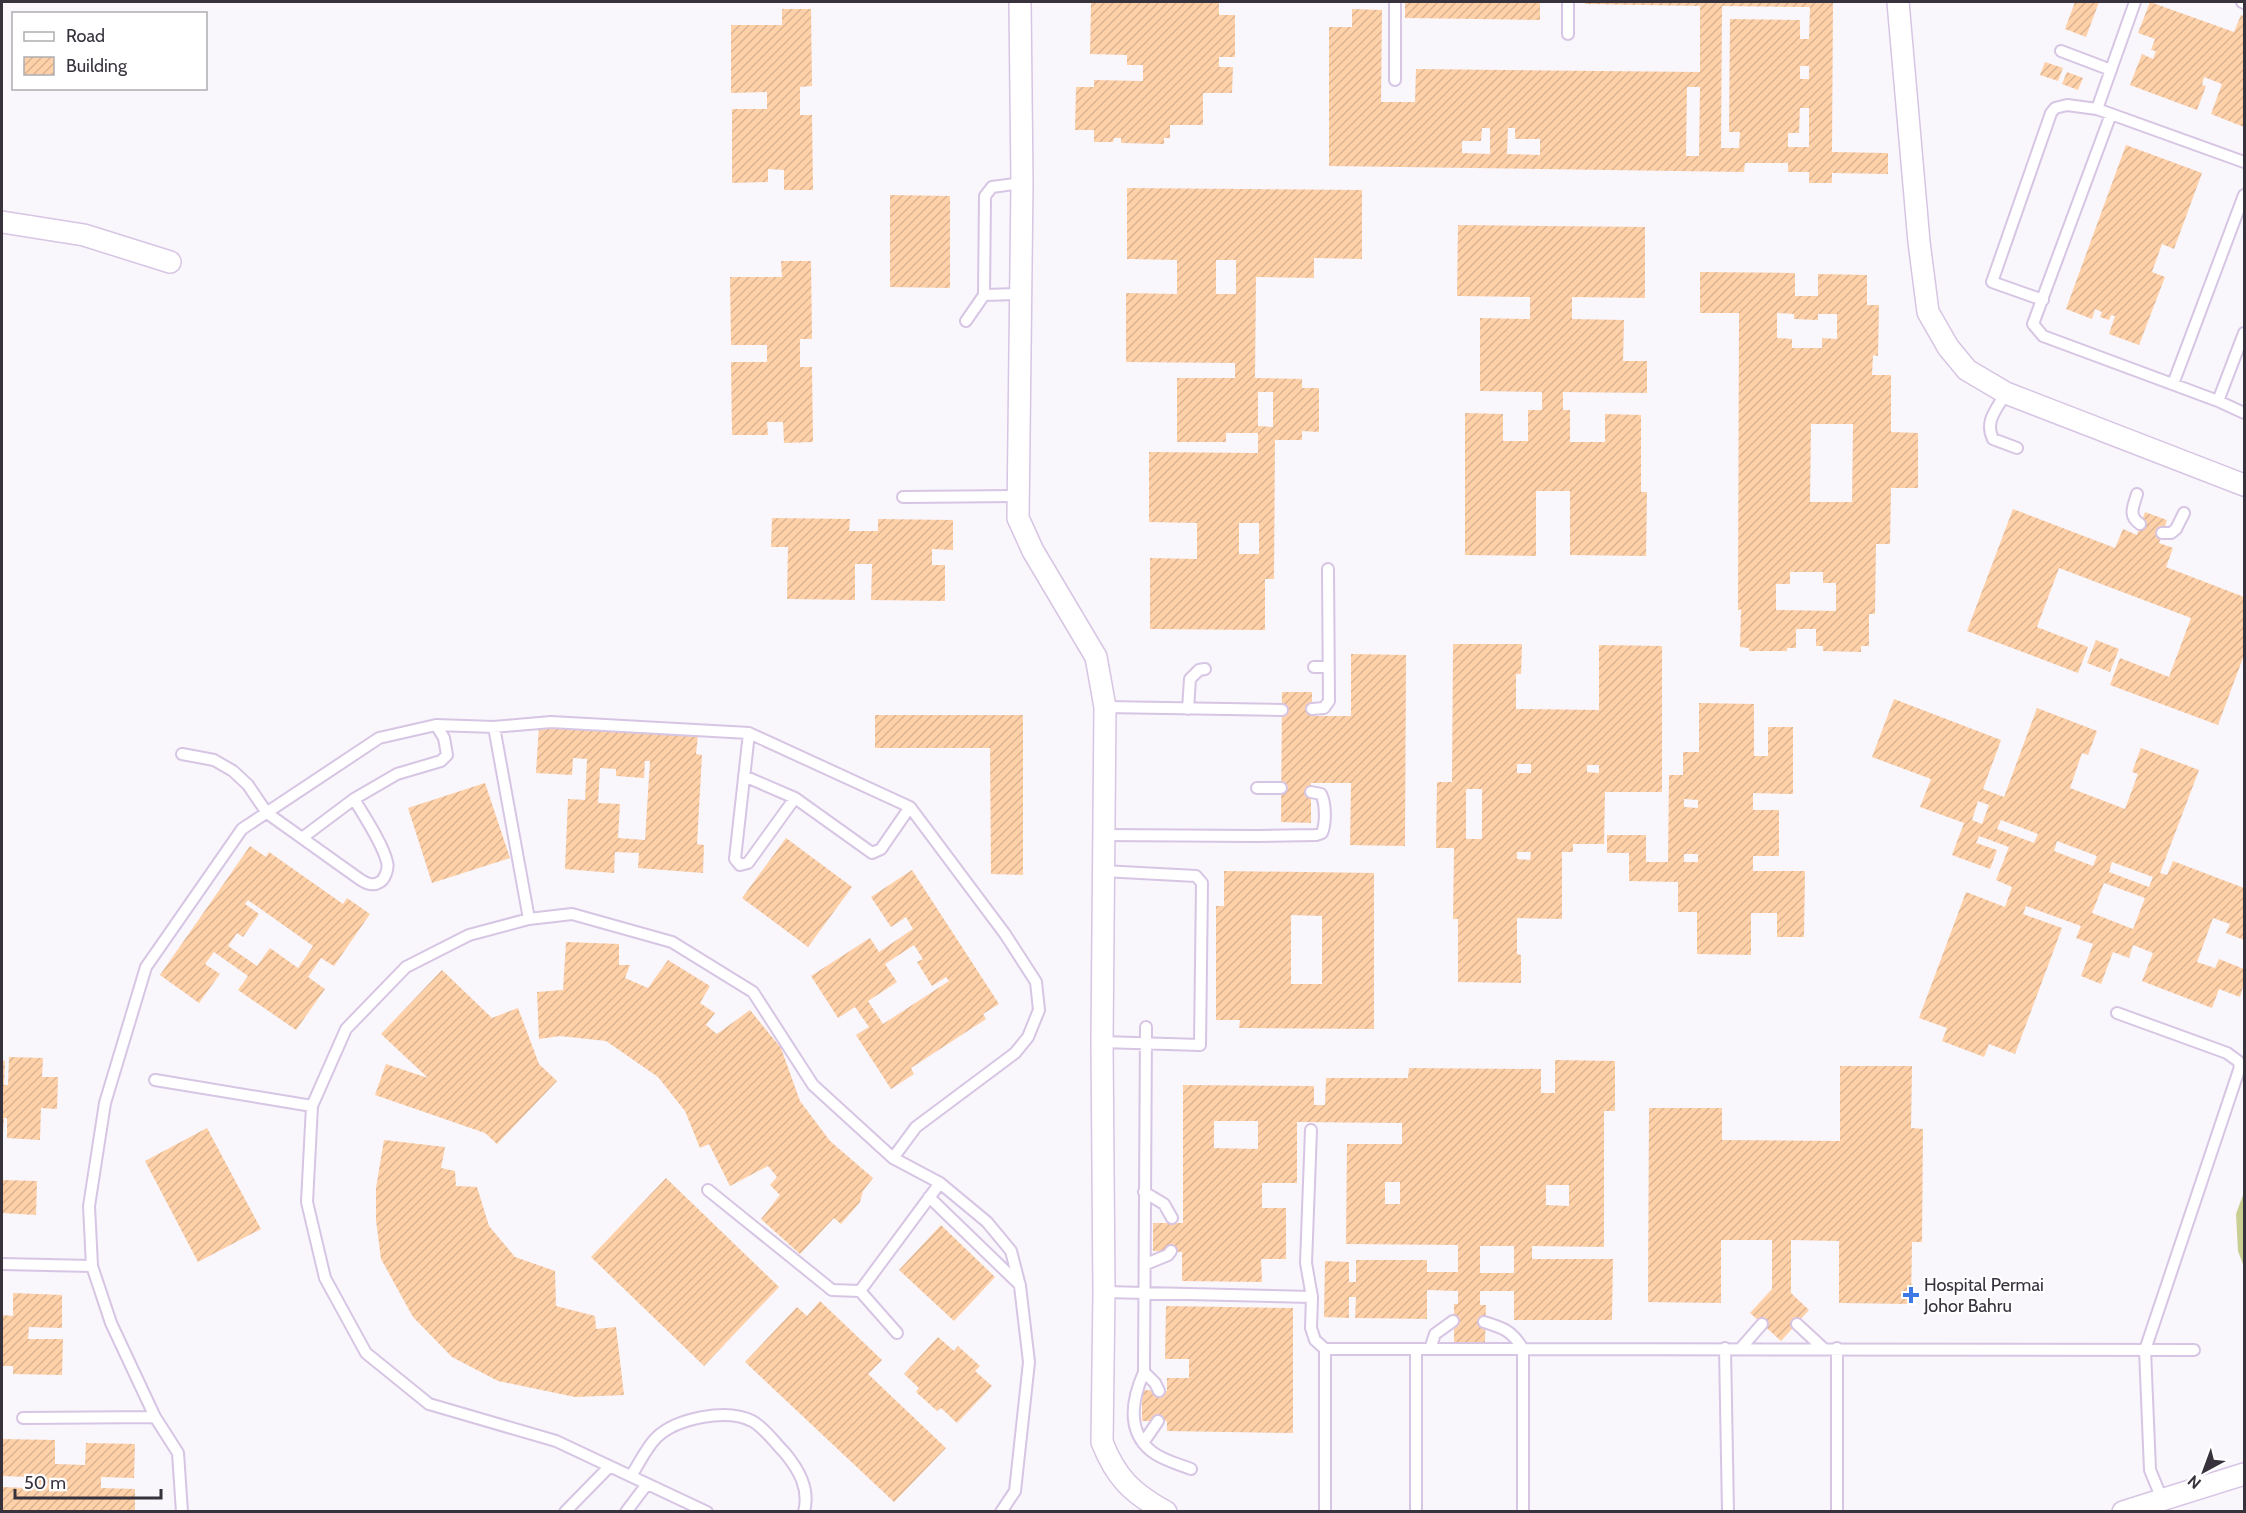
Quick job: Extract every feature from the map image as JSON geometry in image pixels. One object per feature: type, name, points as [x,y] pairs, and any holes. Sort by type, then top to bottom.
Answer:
[{"type":"street","points":[[1020,2],[1022,183],[1018,518],[1032,551],[1096,657],[1105,708],[1102,1442],[1111,1464],[1128,1486],[1144,1500],[1166,1512]]},
{"type":"street","points":[[1898,2],[1919,242],[1928,312],[1948,346],[1967,370],[2006,393],[2244,485]]},
{"type":"street","points":[[2,222],[84,235],[170,262]]},
{"type":"street","points":[[2123,1512],[2244,1474]]},
{"type":"lane","points":[[1395,2],[1395,80]]},
{"type":"lane","points":[[1568,2],[1568,34]]},
{"type":"lane","points":[[2097,109],[2135,2]]},
{"type":"lane","points":[[2061,51],[2111,70]]},
{"type":"lane","points":[[2043,300],[1992,282],[2051,113],[2055,108],[2061,105],[2097,109],[2244,162]]},
{"type":"lane","points":[[2111,114],[2033,324],[2043,336],[2218,401],[2244,413]]},
{"type":"lane","points":[[966,321],[984,295],[986,196],[992,187],[1022,183]]},
{"type":"lane","points":[[2173,384],[2244,195]]},
{"type":"lane","points":[[984,295],[1020,294]]},
{"type":"lane","points":[[2218,401],[2244,333]]},
{"type":"lane","points":[[2006,393],[1989,425],[1989,431],[1994,439],[2017,448]]},
{"type":"lane","points":[[2137,494],[2131,514],[2140,525]]},
{"type":"lane","points":[[903,497],[1017,496]]},
{"type":"lane","points":[[2162,533],[2171,533],[2176,529],[2184,513]]},
{"type":"lane","points":[[1312,709],[1324,708],[1329,701],[1328,569]]},
{"type":"lane","points":[[1314,668],[1328,667]]},
{"type":"lane","points":[[1188,709],[1190,679],[1199,670],[1205,669]]},
{"type":"lane","points":[[1105,708],[1282,710]]},
{"type":"lane","points":[[182,1512],[178,1453],[155,1417],[111,1323],[92,1266],[88,1206],[105,1102],[146,967],[242,829],[379,738],[436,725],[494,727],[551,722],[749,733],[910,807],[1005,934],[1036,982],[1039,1010],[1028,1037],[1015,1053],[916,1127],[893,1158]]},
{"type":"lane","points":[[302,838],[354,799],[397,774],[441,761],[447,755],[444,738],[436,725]]},
{"type":"lane","points":[[494,727],[529,919]]},
{"type":"lane","points":[[749,733],[735,858],[740,865],[748,863],[795,798]]},
{"type":"lane","points":[[182,754],[214,760],[233,771],[248,785],[267,813],[366,883],[375,885],[383,881],[388,863],[354,799]]},
{"type":"lane","points":[[744,776],[795,798],[872,853],[881,849],[910,807]]},
{"type":"lane","points":[[1257,788],[1281,788]]},
{"type":"lane","points":[[1103,835],[1257,837],[1316,835],[1322,833],[1324,829],[1324,800],[1321,794],[1311,792]]},
{"type":"lane","points":[[1102,1042],[1200,1045],[1202,883],[1196,876],[1146,880],[1104,871]]},
{"type":"lane","points":[[707,1512],[555,1441],[429,1404],[366,1353],[325,1278],[307,1202],[312,1106],[345,1029],[406,967],[469,935],[529,919],[572,914],[672,942],[753,992],[813,1085],[893,1158],[940,1183],[987,1222],[1011,1251],[1020,1286],[1029,1362],[1015,1491],[1001,1512]]},
{"type":"lane","points":[[2117,1013],[2227,1053],[2238,1061],[2240,1067],[2145,1350],[2150,1470],[2162,1499]]},
{"type":"lane","points":[[1146,1027],[1144,1372],[1136,1390],[1132,1413],[1138,1436],[1152,1452],[1191,1469]]},
{"type":"lane","points":[[155,1080],[312,1106]]},
{"type":"lane","points":[[1311,1130],[1306,1263],[1312,1297],[1311,1328],[1314,1340],[1325,1348],[2194,1350]]},
{"type":"lane","points":[[860,1291],[940,1183]]},
{"type":"lane","points":[[708,1190],[832,1290],[860,1291],[897,1333]]},
{"type":"lane","points":[[1144,1192],[1164,1204],[1172,1218]]},
{"type":"lane","points":[[929,1197],[1020,1286]]},
{"type":"lane","points":[[1146,1264],[1168,1255],[1171,1251]]},
{"type":"lane","points":[[2,1264],[92,1266]]},
{"type":"lane","points":[[1104,1292],[1312,1297]]},
{"type":"lane","points":[[1430,1349],[1435,1334],[1453,1321]]},
{"type":"lane","points":[[1484,1322],[1502,1327],[1515,1336],[1523,1349],[1523,1512]]},
{"type":"lane","points":[[1741,1348],[1762,1324]]},
{"type":"lane","points":[[1797,1324],[1822,1348]]},
{"type":"lane","points":[[1325,1348],[1325,1512]]},
{"type":"lane","points":[[1725,1348],[1728,1512]]},
{"type":"lane","points":[[1837,1348],[1837,1512]]},
{"type":"lane","points":[[1416,1349],[1416,1512]]},
{"type":"lane","points":[[1144,1372],[1155,1383],[1159,1391]]},
{"type":"lane","points":[[631,1476],[655,1439],[676,1425],[724,1414],[739,1416],[754,1422],[773,1440],[801,1476],[806,1490],[804,1512]]},
{"type":"lane","points":[[23,1418],[155,1417]]},
{"type":"lane","points":[[1143,1443],[1158,1421]]},
{"type":"lane","points":[[565,1512],[609,1467]]},
{"type":"lane","points":[[626,1512],[646,1484]]},
{"type":"green space","points":[[2244,1192],[2244,1267],[2238,1251],[2236,1214]]},
{"type":"building","points":[[1219,2],[1219,15],[1235,15],[1235,57],[1219,57],[1219,67],[1233,67],[1232,93],[1203,93],[1203,125],[1170,125],[1170,138],[1164,138],[1164,144],[1121,143],[1121,138],[1114,138],[1113,142],[1094,142],[1094,130],[1075,130],[1076,87],[1094,87],[1094,80],[1143,81],[1143,65],[1127,65],[1127,55],[1090,54],[1091,3]]},
{"type":"building","points":[[1405,2],[1540,2],[1540,20],[1405,18]]},
{"type":"building","points":[[1585,2],[1833,2],[1832,152],[1888,153],[1888,174],[1832,173],[1832,183],[1809,183],[1809,172],[1788,172],[1788,163],[1745,163],[1744,172],[1329,166],[1329,27],[1352,27],[1352,9],[1382,10],[1381,102],[1415,102],[1416,69],[1700,72],[1700,6],[1585,4]],"holes":[[[1722,6],[1810,7],[1809,39],[1800,39],[1800,20],[1730,19],[1729,132],[1740,132],[1739,148],[1721,148]],[[1800,66],[1809,66],[1809,79],[1800,79]],[[1687,87],[1700,87],[1699,156],[1686,156]],[[1800,108],[1809,108],[1809,147],[1788,147],[1788,133],[1799,133]],[[1482,128],[1490,128],[1490,154],[1462,153],[1462,141],[1481,141]],[[1508,128],[1515,128],[1515,139],[1540,139],[1540,155],[1507,154]]]},
{"type":"building","points":[[2075,2],[2099,2],[2086,37],[2065,29]]},
{"type":"building","points":[[2150,2],[2234,32],[2241,15],[2244,16],[2244,127],[2211,114],[2222,84],[2204,77],[2202,85],[2206,86],[2197,110],[2130,85],[2142,54],[2153,59],[2156,51],[2151,50],[2155,39],[2138,33]]},
{"type":"building","points":[[782,9],[811,9],[812,86],[800,87],[800,115],[812,115],[813,190],[784,190],[784,170],[768,169],[768,182],[732,183],[732,109],[767,109],[767,92],[731,93],[731,25],[782,25]]},
{"type":"building","points":[[2045,62],[2063,68],[2058,81],[2040,75]]},
{"type":"building","points":[[2067,72],[2083,78],[2078,90],[2062,84]]},
{"type":"building","points":[[2126,145],[2202,173],[2174,249],[2162,244],[2152,272],[2165,277],[2139,345],[2109,334],[2115,316],[2111,315],[2109,320],[2100,317],[2102,312],[2095,309],[2092,319],[2066,309]]},
{"type":"building","points":[[1127,188],[1362,190],[1362,259],[1314,258],[1314,278],[1256,277],[1255,378],[1302,379],[1302,388],[1319,388],[1319,432],[1302,431],[1302,440],[1275,440],[1274,579],[1265,579],[1265,630],[1150,629],[1150,558],[1197,559],[1197,523],[1149,522],[1149,452],[1258,453],[1258,433],[1226,433],[1226,442],[1177,442],[1177,378],[1235,378],[1235,363],[1126,362],[1126,293],[1177,294],[1177,260],[1127,259]],"holes":[[[1216,260],[1236,260],[1236,294],[1216,294]],[[1258,392],[1273,392],[1273,427],[1258,426]],[[1239,523],[1259,523],[1259,554],[1239,554]]]},
{"type":"building","points":[[890,195],[950,196],[950,288],[890,287]]},
{"type":"building","points":[[1458,225],[1645,227],[1645,298],[1572,297],[1572,319],[1624,320],[1623,361],[1647,361],[1647,393],[1563,392],[1563,410],[1570,410],[1570,442],[1605,442],[1605,414],[1641,415],[1641,492],[1647,492],[1646,556],[1570,555],[1570,491],[1536,491],[1536,556],[1465,555],[1465,413],[1503,414],[1503,441],[1528,441],[1528,410],[1542,410],[1542,392],[1480,391],[1480,318],[1530,319],[1530,297],[1457,296]]},
{"type":"building","points":[[781,261],[811,261],[812,339],[800,339],[800,367],[812,367],[813,442],[784,443],[783,422],[767,422],[768,435],[732,435],[731,362],[767,362],[767,345],[731,345],[730,277],[782,277]]},
{"type":"building","points":[[1700,272],[1795,273],[1795,296],[1818,296],[1818,274],[1867,275],[1867,305],[1879,305],[1878,356],[1873,355],[1872,375],[1891,375],[1891,432],[1918,433],[1918,488],[1891,488],[1890,544],[1876,544],[1875,614],[1869,614],[1869,646],[1861,646],[1861,652],[1823,651],[1823,646],[1816,646],[1816,629],[1796,629],[1796,648],[1787,648],[1787,651],[1749,651],[1749,648],[1740,647],[1741,609],[1738,610],[1739,313],[1700,313]],"holes":[[[1777,313],[1794,314],[1794,319],[1818,320],[1818,314],[1837,314],[1837,339],[1822,338],[1822,348],[1792,348],[1792,339],[1777,338]],[[1811,424],[1853,424],[1852,502],[1810,502]],[[1790,572],[1823,572],[1823,583],[1836,583],[1836,611],[1776,610],[1776,584],[1790,584]]]},
{"type":"building","points":[[2013,509],[2115,548],[2123,529],[2137,535],[2145,512],[2167,520],[2159,543],[2173,548],[2166,567],[2244,597],[2244,655],[2218,725],[2110,685],[2120,658],[2169,677],[2191,618],[2059,568],[2037,627],[2088,647],[2078,673],[1967,631]]},
{"type":"building","points":[[772,518],[850,519],[849,531],[878,531],[878,519],[953,520],[953,550],[932,549],[932,565],[945,565],[945,601],[871,600],[872,564],[855,564],[855,600],[787,599],[788,547],[771,547]]},
{"type":"building","points":[[2096,640],[2119,649],[2110,672],[2087,663]]},
{"type":"building","points":[[1453,644],[1522,644],[1521,674],[1516,674],[1516,709],[1599,710],[1599,645],[1662,646],[1662,792],[1605,792],[1604,844],[1573,844],[1573,852],[1562,852],[1562,919],[1517,918],[1517,954],[1521,955],[1521,983],[1458,982],[1458,919],[1453,919],[1454,848],[1436,848],[1437,782],[1452,782]],"holes":[[[1517,764],[1531,764],[1531,773],[1517,773]],[[1587,765],[1599,765],[1599,773],[1587,772]],[[1466,789],[1482,789],[1482,839],[1466,839]],[[1517,852],[1531,852],[1530,860],[1517,859]]]},
{"type":"building","points":[[1351,654],[1406,655],[1405,846],[1350,845],[1351,783],[1311,783],[1311,823],[1281,822],[1282,692],[1312,692],[1312,716],[1351,716]]},
{"type":"building","points":[[1894,699],[2001,740],[1983,789],[2004,797],[2037,708],[2097,731],[2088,755],[2082,753],[2070,788],[2125,809],[2138,774],[2132,772],[2141,748],[2199,770],[2160,873],[2167,875],[2173,861],[2244,888],[2244,940],[2226,933],[2230,924],[2213,918],[2197,962],[2215,968],[2219,959],[2244,969],[2244,983],[2240,997],[2219,989],[2212,1008],[2142,981],[2153,953],[2133,945],[2129,958],[2113,952],[2101,984],[2081,976],[2093,944],[2076,938],[2081,926],[2026,906],[2023,914],[2062,928],[2015,1054],[1989,1044],[1984,1057],[1942,1041],[1947,1028],[1919,1018],[1966,892],[2005,907],[2012,887],[1996,880],[2009,847],[1979,836],[1976,843],[1997,850],[1990,869],[1952,855],[1964,823],[1920,807],[1931,779],[1872,757]],"holes":[[[1978,801],[1989,805],[1982,824],[1972,820]],[[2001,820],[2038,834],[2034,843],[1997,829]],[[2057,841],[2097,856],[2093,866],[2054,851]],[[2112,862],[2153,877],[2149,887],[2109,872]],[[2104,883],[2145,898],[2133,929],[2092,913]]]},
{"type":"building","points":[[1699,703],[1754,704],[1754,756],[1768,756],[1768,727],[1793,727],[1793,794],[1753,793],[1753,810],[1779,810],[1779,856],[1753,856],[1753,871],[1805,871],[1804,937],[1777,937],[1777,913],[1751,913],[1751,955],[1697,954],[1697,912],[1678,912],[1678,882],[1629,881],[1629,853],[1607,853],[1607,835],[1646,835],[1646,862],[1668,862],[1669,775],[1683,775],[1683,752],[1699,752]],"holes":[[[1684,799],[1698,800],[1698,808],[1684,807]],[[1684,854],[1698,854],[1698,862],[1684,862]]]},
{"type":"building","points":[[875,715],[1023,715],[1023,875],[991,874],[990,748],[875,748]]},
{"type":"building","points":[[539,725],[698,735],[696,754],[702,755],[697,844],[704,845],[703,873],[638,868],[639,853],[615,852],[614,873],[565,869],[568,799],[585,800],[587,759],[573,758],[572,775],[536,773]],"holes":[[[645,761],[650,761],[645,840],[618,838],[620,804],[598,803],[600,768],[616,769],[616,776],[644,778]]]},
{"type":"building","points":[[485,783],[510,858],[432,883],[408,808]]},
{"type":"building","points":[[786,838],[852,887],[808,947],[742,898]]},
{"type":"building","points":[[250,846],[266,857],[269,852],[343,904],[347,898],[370,914],[334,966],[321,958],[308,977],[325,989],[296,1030],[238,990],[248,976],[214,952],[205,964],[220,974],[199,1003],[160,975]],"holes":[[[248,900],[313,946],[298,968],[270,948],[257,966],[228,946],[237,933],[243,937],[259,914],[245,904]]]},
{"type":"building","points":[[912,870],[999,1004],[983,1014],[986,1019],[911,1068],[914,1074],[891,1089],[856,1035],[869,1027],[855,1007],[838,1018],[811,976],[870,938],[879,952],[913,929],[906,917],[891,927],[871,897]],"holes":[[[914,945],[923,959],[917,962],[932,986],[946,977],[949,981],[883,1024],[868,1001],[897,982],[885,964]]]},
{"type":"building","points":[[1224,871],[1374,873],[1374,1029],[1239,1028],[1240,1020],[1216,1020],[1216,906],[1224,906]],"holes":[[[1291,915],[1322,916],[1322,984],[1291,984]]]},
{"type":"building","points":[[566,942],[619,944],[619,965],[630,965],[625,978],[648,988],[668,960],[710,986],[700,1003],[715,1013],[706,1025],[717,1034],[750,1010],[781,1048],[800,1101],[830,1141],[873,1178],[863,1191],[860,1202],[841,1224],[834,1218],[800,1254],[761,1219],[780,1195],[770,1185],[777,1177],[768,1166],[730,1186],[709,1144],[700,1148],[685,1111],[658,1077],[606,1041],[560,1036],[539,1039],[537,992],[563,990]]},
{"type":"building","points":[[442,970],[492,1018],[518,1008],[539,1064],[557,1081],[497,1144],[485,1133],[375,1095],[386,1064],[428,1078],[381,1034]]},
{"type":"building","points":[[9,1057],[43,1058],[42,1077],[58,1077],[57,1109],[41,1108],[40,1140],[7,1138],[7,1118],[4,1118],[2,1134],[2,1060],[5,1061],[4,1085],[8,1085]]},
{"type":"building","points":[[1555,1060],[1615,1061],[1615,1111],[1604,1111],[1604,1247],[1532,1246],[1532,1259],[1613,1259],[1612,1320],[1514,1320],[1514,1291],[1480,1291],[1480,1305],[1486,1305],[1485,1342],[1454,1342],[1454,1304],[1458,1304],[1458,1291],[1427,1290],[1427,1319],[1355,1318],[1356,1297],[1349,1297],[1349,1318],[1324,1317],[1325,1261],[1349,1262],[1349,1282],[1356,1282],[1356,1260],[1427,1260],[1427,1272],[1458,1272],[1458,1245],[1346,1244],[1347,1144],[1402,1144],[1402,1123],[1297,1122],[1297,1183],[1262,1183],[1262,1208],[1286,1208],[1286,1259],[1261,1259],[1262,1282],[1182,1281],[1182,1252],[1153,1251],[1153,1223],[1183,1223],[1183,1085],[1314,1086],[1314,1105],[1325,1105],[1326,1078],[1408,1078],[1409,1068],[1541,1069],[1541,1093],[1555,1093]],"holes":[[[1214,1121],[1258,1121],[1258,1149],[1214,1148]],[[1385,1182],[1400,1182],[1400,1204],[1385,1204]],[[1546,1185],[1569,1185],[1569,1206],[1546,1205]],[[1480,1246],[1514,1246],[1514,1273],[1480,1273]]]},
{"type":"building","points":[[1840,1066],[1912,1066],[1911,1128],[1923,1129],[1922,1242],[1912,1242],[1911,1304],[1839,1303],[1839,1241],[1791,1240],[1791,1293],[1809,1310],[1781,1341],[1750,1313],[1772,1289],[1772,1240],[1721,1240],[1721,1303],[1648,1302],[1649,1108],[1722,1108],[1722,1140],[1840,1141]]},
{"type":"building","points":[[207,1128],[261,1229],[198,1262],[145,1161]]},
{"type":"building","points":[[384,1140],[445,1147],[441,1168],[455,1171],[456,1186],[477,1187],[489,1226],[515,1257],[555,1271],[556,1306],[595,1316],[596,1329],[616,1327],[624,1395],[575,1397],[498,1381],[452,1357],[413,1317],[381,1259],[376,1220],[376,1188]]},
{"type":"building","points":[[666,1178],[779,1287],[704,1366],[591,1257]]},
{"type":"building","points":[[2,1180],[37,1181],[36,1215],[2,1213]]},
{"type":"building","points":[[941,1225],[995,1277],[954,1321],[899,1270]]},
{"type":"building","points":[[13,1293],[62,1295],[62,1328],[29,1327],[28,1339],[63,1339],[62,1375],[13,1374],[13,1366],[2,1366],[2,1315],[13,1316]]},
{"type":"building","points":[[820,1301],[882,1360],[868,1374],[946,1448],[894,1502],[745,1362],[797,1307],[807,1316]]},
{"type":"building","points":[[1166,1306],[1293,1308],[1293,1433],[1167,1431],[1167,1421],[1142,1421],[1142,1390],[1167,1391],[1167,1378],[1189,1378],[1189,1359],[1165,1359]]},
{"type":"building","points":[[938,1337],[954,1351],[958,1346],[980,1366],[975,1371],[992,1386],[957,1423],[941,1408],[937,1411],[916,1392],[919,1388],[904,1374]]},
{"type":"building","points":[[2,1439],[55,1440],[55,1464],[85,1465],[86,1443],[135,1444],[134,1478],[101,1477],[101,1488],[135,1489],[135,1512],[2,1512],[2,1487],[29,1488],[29,1477],[2,1476]]},
{"type":"place","name":"Hospital Permai Johor Bahru","points":[[1911,1295]]}]
